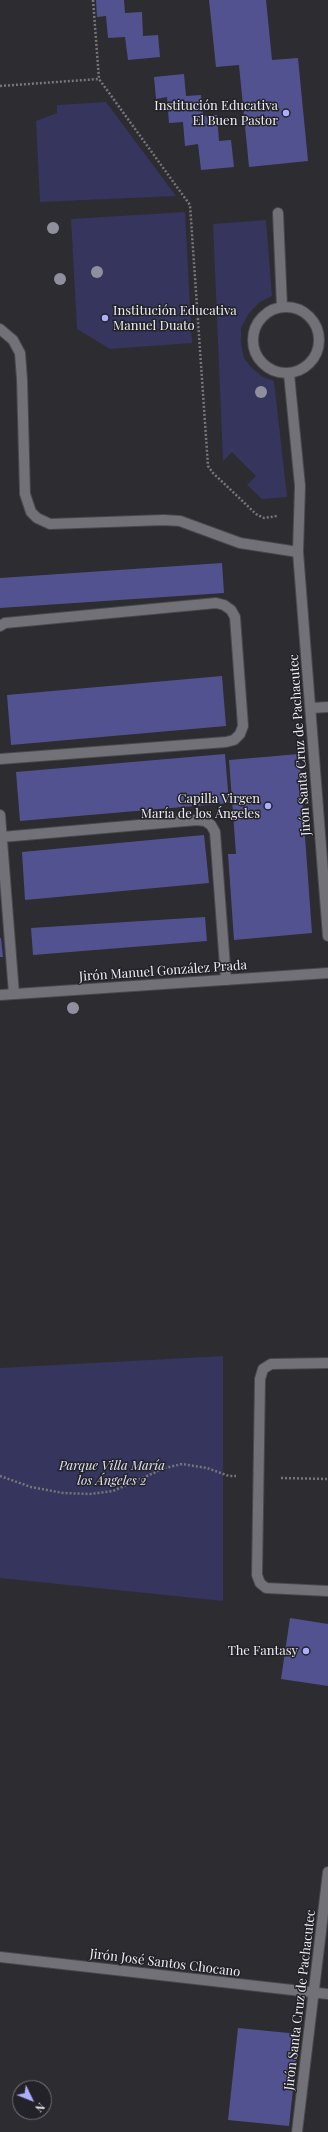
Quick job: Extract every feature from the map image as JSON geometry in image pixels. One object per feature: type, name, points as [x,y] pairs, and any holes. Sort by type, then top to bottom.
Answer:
[{"type":"street","points":[[278,213],[282,307]]},
{"type":"street","points":[[282,307],[294,307],[308,315],[317,328],[320,338],[317,353],[308,366],[289,374],[277,373],[266,368],[259,360],[254,349],[253,338],[256,326],[262,317],[272,310],[282,307]]},
{"type":"street","points":[[0,329],[13,340],[20,353],[25,494],[32,512],[37,518],[50,524],[58,525],[164,520],[180,521],[240,543],[272,546],[298,552]]},
{"type":"street","name":"Jirón Santa Cruz de Pachacutec","points":[[289,374],[300,486],[298,552],[328,936]]},
{"type":"street","points":[[0,626],[5,623],[216,603],[224,605],[231,610],[235,617],[243,726],[240,734],[234,740],[226,742],[0,758]]},
{"type":"street","points":[[310,708],[328,707]]},
{"type":"street","points":[[0,815],[14,994]]},
{"type":"street","points":[[2,837],[197,820],[205,821],[211,825],[215,832],[226,980]]},
{"type":"street","name":"Jirón Manuel González Prada","points":[[0,995],[328,973]]},
{"type":"street","points":[[328,1363],[271,1364],[263,1369],[261,1374],[257,1575],[260,1583],[266,1588],[328,1592]]},
{"type":"street","name":"Jirón Santa Cruz de Pachacutec","points":[[297,2132],[328,1872]]},
{"type":"street","name":"Jirón José Santos Chocano","points":[[0,1957],[328,1994]]},
{"type":"path","points":[[93,0],[98,79],[190,205],[208,466],[213,474],[256,514],[264,518],[299,513]]},
{"type":"path","points":[[0,86],[98,79]]},
{"type":"path","points":[[0,1476],[31,1487],[63,1493],[90,1494],[113,1491],[166,1468],[182,1464],[207,1468],[229,1476]]},
{"type":"green space","points":[[106,102],[176,196],[40,202],[36,121],[57,113],[57,105]]},
{"type":"green space","points":[[185,212],[192,343],[110,349],[77,329],[71,219]]},
{"type":"green space","points":[[266,220],[272,296],[260,302],[249,313],[241,328],[241,344],[244,358],[252,368],[263,377],[274,381],[287,497],[262,499],[247,485],[256,476],[232,452],[223,461],[213,224]]},
{"type":"green space","name":"Parque Villa María los Ángeles 2","points":[[223,1356],[223,1601],[0,1578],[0,1368]]},
{"type":"building","points":[[96,0],[124,0],[125,13],[142,12],[143,36],[158,35],[160,57],[128,60],[125,37],[108,38],[106,16],[97,17]]},
{"type":"building","name":"Institución Educativa El Buen Pastor","points":[[209,0],[266,0],[272,60],[298,58],[308,161],[249,167],[239,65],[216,67]]},
{"type":"building","points":[[184,74],[186,96],[201,95],[203,116],[217,115],[219,141],[231,140],[234,167],[201,170],[198,144],[185,146],[183,122],[169,123],[167,97],[156,99],[154,77]]},
{"type":"building","points":[[222,563],[224,593],[0,608],[0,578]]},
{"type":"building","points":[[222,676],[226,726],[11,745],[7,695]]},
{"type":"building","points":[[225,754],[229,803],[20,821],[16,772]]},
{"type":"building","name":"Capilla Virgen María de los Ángeles","points":[[299,754],[312,933],[234,940],[228,854],[236,854],[229,760]]},
{"type":"building","points":[[204,835],[209,883],[25,900],[22,852]]},
{"type":"building","points":[[205,917],[207,941],[33,955],[31,928]]},
{"type":"building","points":[[1,938],[3,957],[0,957]]},
{"type":"building","name":"The Fantasy","points":[[290,1618],[328,1624],[328,1686],[281,1679]]},
{"type":"building","points":[[238,2028],[299,2034],[289,2126],[228,2120]]},
{"type":"place","name":"Institución Educativa El Buen Pastor","points":[[286,113]]},
{"type":"place","name":"Institución Educativa Manuel Duato","points":[[105,318]]},
{"type":"place","name":"Capilla Virgen María de los Ángeles","points":[[268,806]]},
{"type":"place","name":"The Fantasy","points":[[306,1651]]}]
